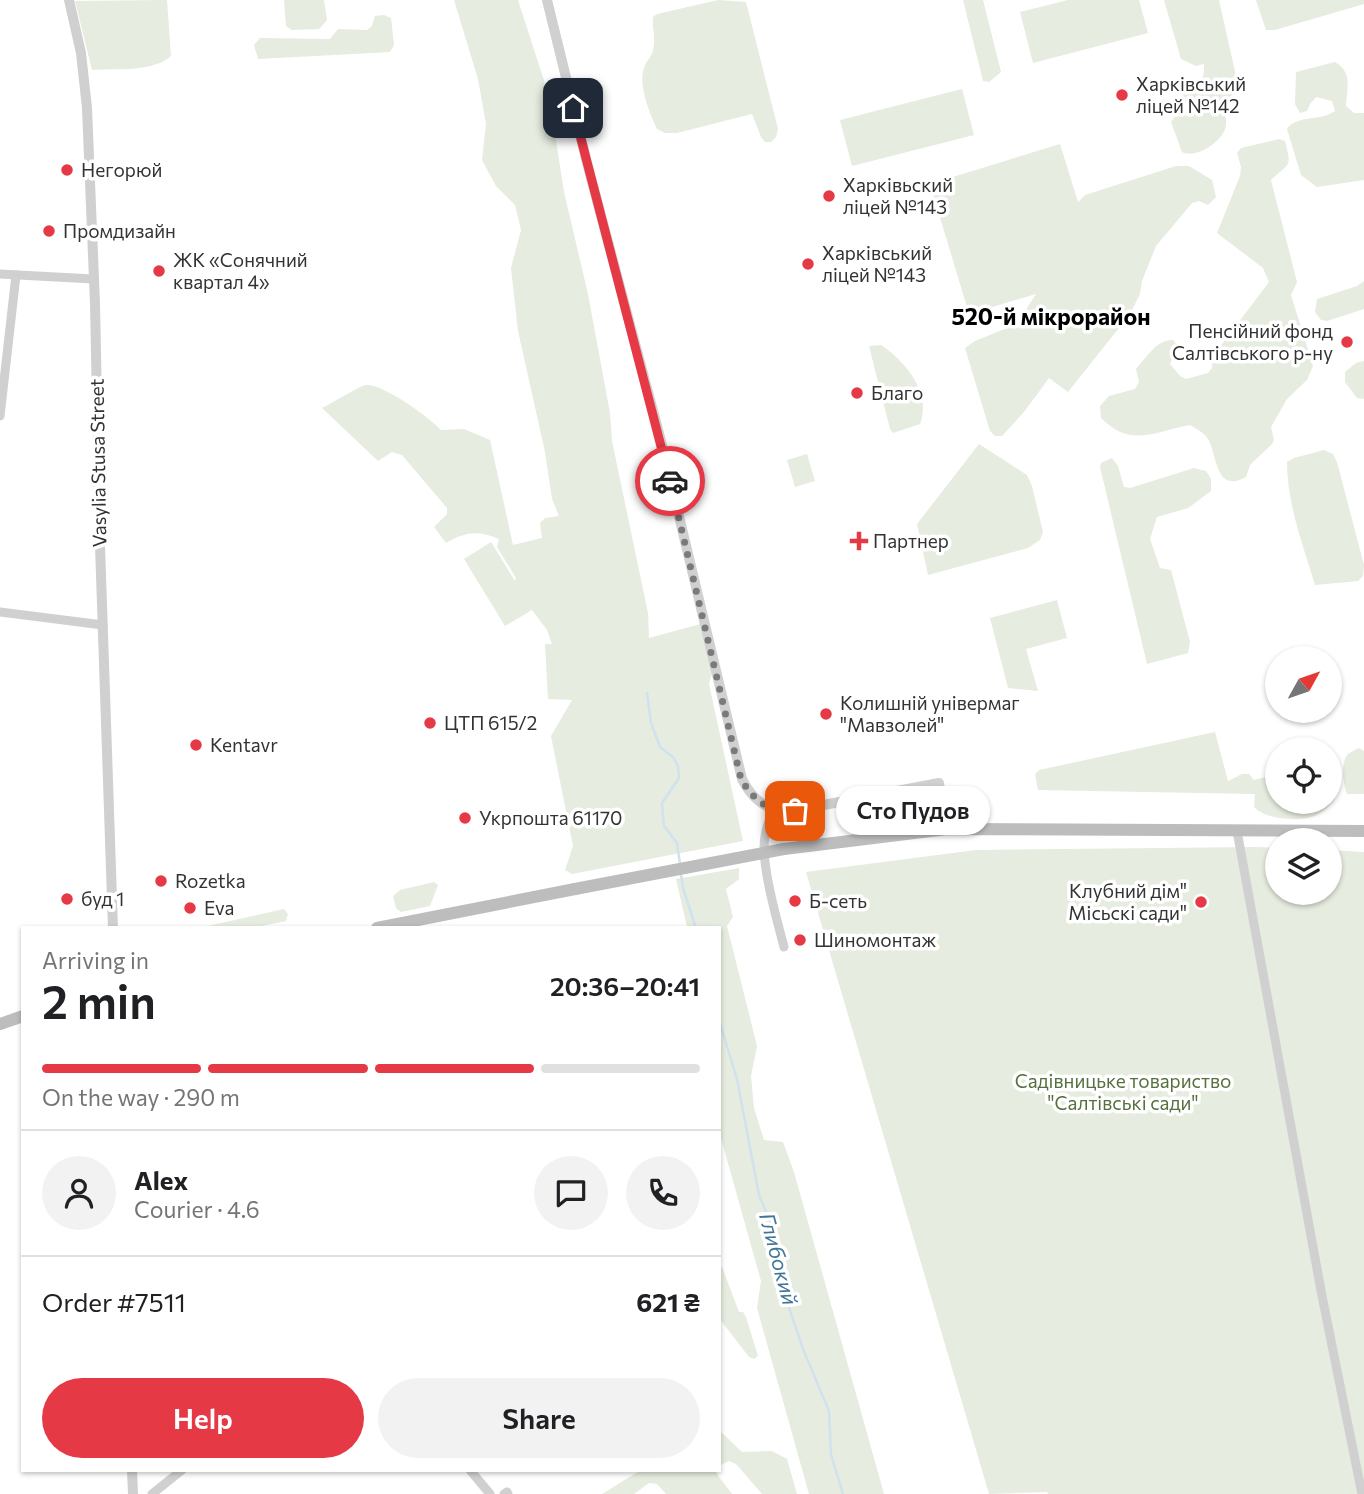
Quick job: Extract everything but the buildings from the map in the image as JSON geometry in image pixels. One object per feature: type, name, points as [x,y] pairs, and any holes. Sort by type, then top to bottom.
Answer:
[{"type":"main road","points":[[387,926],[784,849],[947,829],[1364,831]]},
{"type":"main road","points":[[0,1024],[21,1017]]},
{"type":"street","name":"Vasylia Stusa Street","points":[[69,0],[81,53],[87,108],[113,926]]},
{"type":"street","points":[[547,0],[660,437],[741,779],[754,797],[774,810],[795,811],[939,783],[947,829]]},
{"type":"street","points":[[0,274],[93,279]]},
{"type":"street","points":[[0,416],[16,275]]},
{"type":"street","points":[[0,612],[103,625]]},
{"type":"street","points":[[774,810],[767,825],[764,846],[772,902],[784,947]]},
{"type":"street","points":[[1237,831],[1322,1296],[1362,1494]]},
{"type":"street","points":[[132,1472],[133,1494]]},
{"type":"street","points":[[152,1494],[180,1472]]},
{"type":"street","points":[[472,1472],[490,1494]]},
{"type":"green space","points":[[167,0],[171,56],[144,67],[92,70],[75,1]]},
{"type":"green space","points":[[284,0],[324,0],[327,20],[319,29],[292,30],[286,26]]},
{"type":"green space","points":[[454,0],[518,0],[549,96],[564,192],[588,294],[610,413],[612,441],[648,613],[649,638],[704,623],[714,667],[709,684],[743,841],[572,874],[565,870],[573,846],[551,736],[572,700],[548,699],[545,644],[552,644],[547,630],[532,610],[505,626],[464,559],[491,542],[515,581],[516,578],[497,547],[499,539],[485,534],[472,534],[459,536],[446,543],[434,527],[447,514],[447,508],[402,455],[392,452],[378,461],[322,408],[362,386],[373,386],[405,402],[441,430],[464,429],[490,440],[513,545],[542,538],[540,523],[545,518],[559,516],[552,499],[545,452],[518,331],[511,268],[521,230],[515,205],[496,186],[482,160],[486,124],[478,79]]},
{"type":"green space","points":[[718,0],[746,2],[778,129],[771,142],[765,142],[761,137],[752,114],[677,133],[665,133],[657,129],[651,114],[642,80],[645,65],[654,46],[653,17]]},
{"type":"green space","points":[[963,0],[983,0],[1001,72],[989,82],[983,81]]},
{"type":"green space","points":[[1068,0],[1139,0],[1148,33],[1033,63],[1020,12]]},
{"type":"green space","points":[[1164,0],[1219,0],[1238,85],[1232,95],[1223,102],[1226,119],[1224,131],[1209,147],[1195,153],[1182,152],[1171,122],[1175,117],[1185,115],[1183,94],[1201,81],[1204,64],[1196,66],[1181,59]]},
{"type":"green space","points":[[1256,0],[1364,0],[1364,4],[1275,30],[1266,30]]},
{"type":"green space","points":[[384,15],[391,18],[394,45],[390,52],[258,59],[254,45],[260,38],[330,39],[338,29],[367,30],[372,26],[375,16]]},
{"type":"green space","points":[[1335,62],[1347,76],[1346,106],[1354,113],[1364,113],[1364,180],[1317,187],[1301,175],[1287,129],[1297,121],[1335,111],[1332,101],[1316,97],[1307,111],[1300,113],[1295,104],[1296,72]]},
{"type":"green space","points":[[962,89],[974,135],[852,166],[840,120]]},
{"type":"green space","points":[[1279,139],[1285,141],[1289,160],[1286,167],[1271,180],[1297,282],[1291,295],[1313,366],[1307,380],[1287,399],[1271,427],[1274,440],[1272,444],[1250,465],[1246,477],[1230,481],[1220,473],[1206,437],[1190,425],[1153,434],[1122,433],[1101,418],[1100,406],[1109,396],[1135,389],[1139,382],[1136,369],[1153,350],[1167,340],[1173,340],[1178,346],[1170,364],[1180,376],[1186,379],[1208,373],[1212,368],[1213,356],[1269,282],[1263,268],[1217,233],[1240,176],[1241,167],[1237,153],[1241,148]]},
{"type":"green space","points":[[1060,144],[1078,202],[1085,195],[1176,166],[1189,166],[1212,180],[1216,197],[1208,205],[1199,201],[1192,203],[1156,246],[1142,281],[1140,294],[1130,314],[1068,392],[1049,378],[1002,436],[995,436],[990,431],[965,348],[975,341],[1017,324],[1036,294],[969,314],[930,184]]},
{"type":"green space","points":[[1364,281],[1364,309],[1327,321],[1321,320],[1315,312],[1317,299],[1357,286]]},
{"type":"green space","points":[[881,345],[907,369],[922,401],[920,424],[893,433],[869,346]]},
{"type":"green space","points":[[1364,361],[1364,399],[1357,398],[1345,382],[1345,372],[1356,363]]},
{"type":"green space","points":[[979,444],[1027,475],[1043,532],[1040,540],[1028,548],[928,575],[917,524]]},
{"type":"green space","points":[[1324,450],[1333,454],[1337,462],[1364,565],[1363,576],[1358,581],[1315,585],[1296,524],[1287,462]]},
{"type":"green space","points":[[807,454],[815,481],[795,487],[787,460]]},
{"type":"green space","points":[[1112,458],[1118,466],[1124,487],[1130,488],[1194,468],[1206,471],[1211,479],[1211,491],[1188,508],[1157,517],[1150,539],[1160,568],[1171,570],[1190,642],[1188,653],[1147,664],[1100,467],[1101,463]]},
{"type":"green space","points":[[1057,600],[1067,638],[1026,649],[1038,691],[1008,688],[990,618]]},
{"type":"green space","points":[[1215,732],[1228,781],[1242,774],[1249,774],[1254,780],[1265,777],[1265,814],[1254,807],[1255,794],[1038,790],[1035,774],[1039,770]]},
{"type":"green space","points":[[1359,748],[1364,751],[1364,794],[1347,794],[1343,779],[1345,758]]},
{"type":"green space","points":[[1265,814],[1319,814],[1304,819]]},
{"type":"green space","name":"Садівницьке товариство \"Салтівські сади\"","points":[[1265,847],[1265,905],[1342,905],[1342,851],[1364,852],[1364,1494],[989,1494],[806,872],[976,850]]},
{"type":"green space","points":[[739,868],[739,879],[726,889],[733,917],[727,926],[757,1046],[751,1076],[754,1108],[764,1140],[783,1142],[794,1172],[884,1494],[809,1494],[757,1308],[761,1281],[721,1138],[721,926],[687,926],[676,879]]},
{"type":"green space","points":[[434,882],[438,885],[430,906],[401,912],[396,908],[393,896],[400,890]]},
{"type":"green space","points":[[284,909],[288,914],[286,921],[262,926],[208,926]]},
{"type":"green space","points":[[721,1267],[739,1312],[743,1312],[746,1317],[758,1356],[754,1359],[749,1357],[721,1321]]},
{"type":"green space","points":[[721,1432],[742,1452],[772,1451],[787,1459],[797,1494],[762,1494],[736,1464],[729,1461],[721,1465]]},
{"type":"green space","points":[[638,1472],[716,1472],[732,1494],[666,1494],[657,1484],[649,1483],[634,1494],[602,1494]]},
{"type":"waterway","name":"Глибокий","points":[[647,693],[651,723],[660,747],[673,757],[678,766],[679,778],[662,803],[664,826],[677,843],[680,864]]},
{"type":"waterway","name":"Глибокий","points":[[681,874],[695,926]]},
{"type":"waterway","name":"Глибокий","points":[[721,1027],[737,1079],[759,1195],[773,1228],[786,1299],[829,1411],[831,1455],[843,1494]]},
{"type":"way so far","points":[[670,481],[741,779],[747,790],[764,805],[780,811],[795,811]]},
{"type":"place","name":"Харківський ліцей №142","points":[[1122,95]]},
{"type":"place","name":"Негорюй","points":[[67,170]]},
{"type":"place","name":"Харківьский ліцей №143","points":[[829,196]]},
{"type":"place","name":"Промдизайн","points":[[49,231]]},
{"type":"place","name":"Харківський ліцей №143","points":[[808,264]]},
{"type":"place","name":"ЖК «Сонячний квартал 4»","points":[[159,271]]},
{"type":"place","name":"Пенсійний фонд Салтівського р-ну","points":[[1347,342]]},
{"type":"place","name":"Благо","points":[[857,393]]},
{"type":"place","name":"Партнер","points":[[859,541]]},
{"type":"place","name":"Колишній універмаг \"Мавзолей\"","points":[[826,714]]},
{"type":"place","name":"ЦТП 615/2","points":[[430,723]]},
{"type":"place","name":"Kentavr","points":[[196,745]]},
{"type":"place","name":"Сто Пудов","points":[[795,811]]},
{"type":"place","name":"Укрпошта 61170","points":[[465,818]]},
{"type":"place","name":"Rozetka","points":[[161,881]]},
{"type":"place","name":"буд 1","points":[[67,899]]},
{"type":"place","name":"Б-сеть","points":[[795,901]]},
{"type":"place","name":"Клубний дім\" Місьскі сади\"","points":[[1201,902]]},
{"type":"place","name":"Eva","points":[[190,908]]},
{"type":"place","name":"Шиномонтаж","points":[[800,940]]},
{"type":"district","name":"520-й мікрорайон","points":[[1051,317]]},
{"type":"route","points":[[573,108],[670,481]]}]
